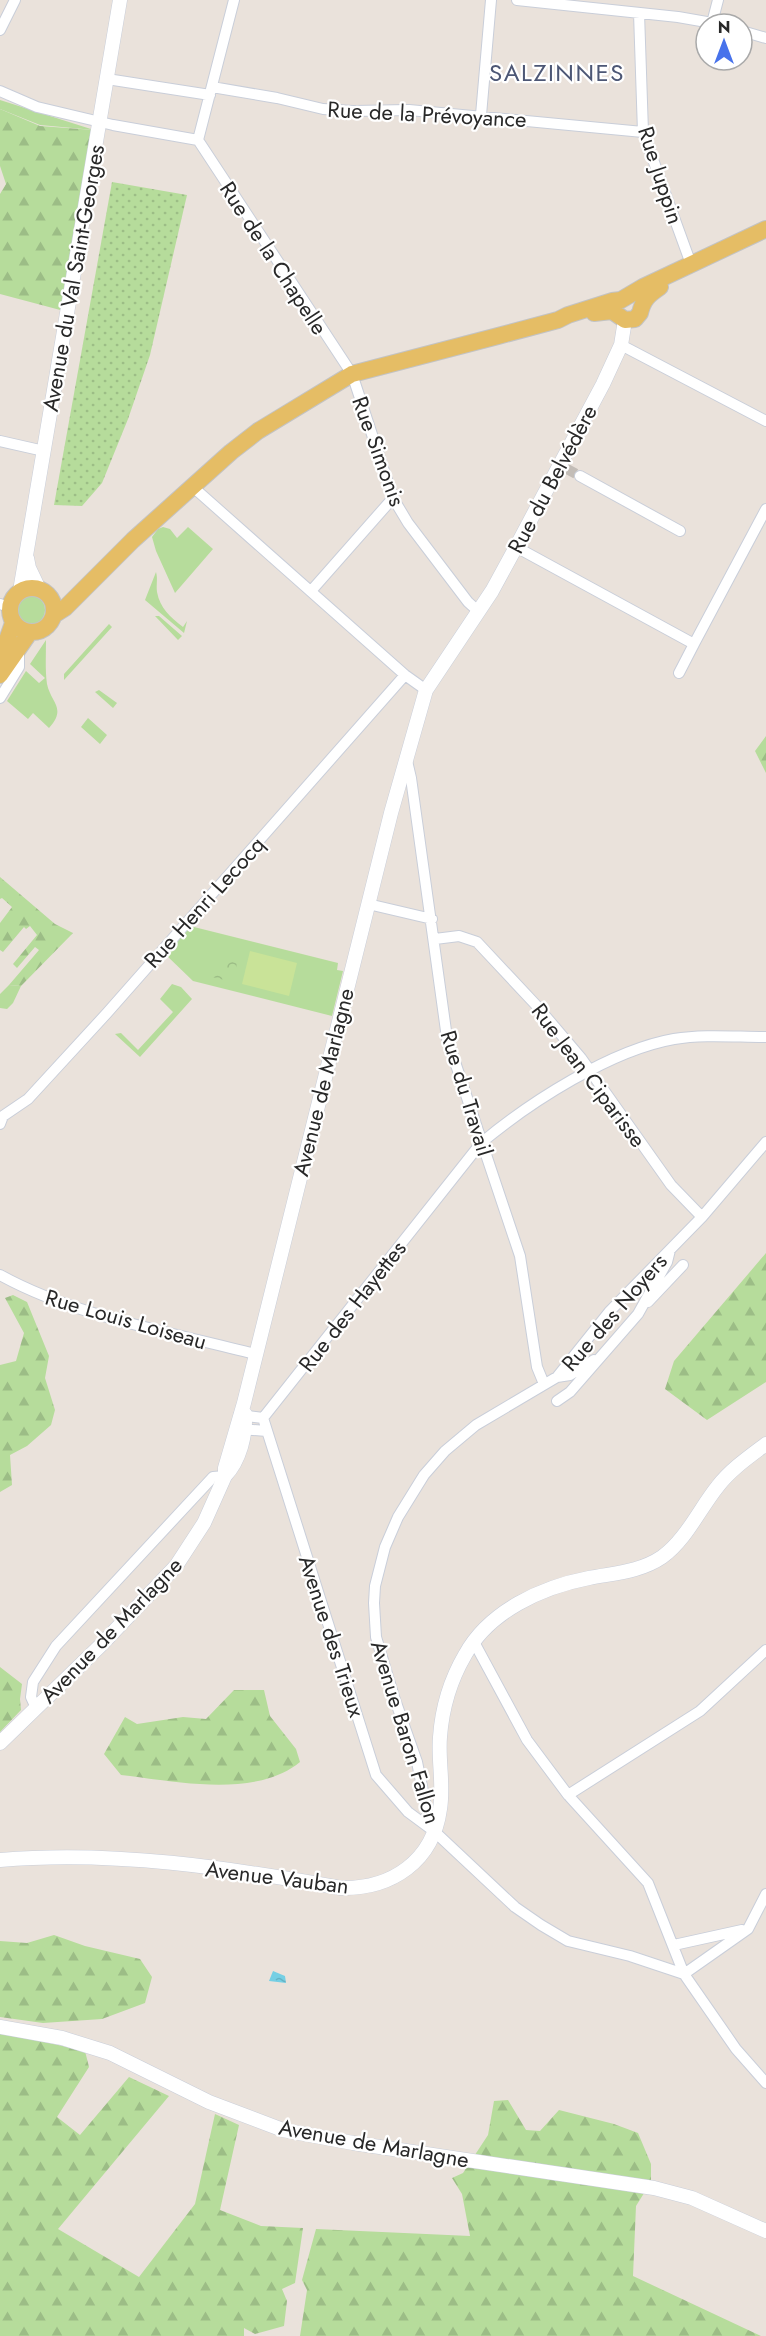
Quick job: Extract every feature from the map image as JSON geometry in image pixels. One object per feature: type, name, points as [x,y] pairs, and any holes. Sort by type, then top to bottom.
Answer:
[{"type":"main road","name":"Avenue du Val Saint-Georges","points":[[20,591],[120,0]]},
{"type":"main road","points":[[633,305],[691,264],[766,229]]},
{"type":"main road","points":[[8,611],[20,629],[30,632],[46,627],[54,615],[65,608],[92,579],[231,452],[258,431],[352,374],[558,320],[568,315],[633,305],[712,256]]},
{"type":"main road","name":"Rue du Belvédère","points":[[426,690],[492,591],[563,468],[621,345],[633,305]]},
{"type":"main road","name":"Avenue du Val Saint-Georges","points":[[27,557],[29,568],[44,592]]},
{"type":"main road","points":[[0,660],[7,646],[8,611],[11,600],[20,591],[26,588],[63,596],[92,579]]},
{"type":"main road","points":[[44,592],[54,608],[54,615]]},
{"type":"main road","points":[[0,675],[30,632]]},
{"type":"main road","name":"Avenue de Marlagne","points":[[0,1743],[102,1644],[176,1566],[204,1523],[225,1476],[231,1470],[237,1456],[244,1438],[243,1416],[255,1354],[368,904],[426,690]]},
{"type":"main road","name":"Avenue Vauban","points":[[0,1860],[41,1856],[161,1862],[341,1888],[356,1888],[388,1880],[410,1867],[431,1842],[435,1832],[441,1808],[439,1762],[443,1714],[453,1680],[465,1654],[474,1642],[502,1613],[538,1593],[560,1585],[628,1572],[662,1557],[675,1545],[720,1483],[766,1444]]},
{"type":"main road","name":"Avenue de Marlagne","points":[[0,2027],[62,2038],[110,2053],[209,2102],[283,2130],[353,2143],[654,2188],[692,2198],[766,2231]]},
{"type":"street","points":[[0,30],[15,0]]},
{"type":"street","points":[[0,91],[37,107],[100,122],[198,140],[234,0]]},
{"type":"street","points":[[481,115],[491,0]]},
{"type":"street","points":[[517,0],[572,3],[694,20]]},
{"type":"street","name":"Rue Juppin","points":[[639,13],[643,132],[691,264]]},
{"type":"street","name":"Rue de la Prévoyance","points":[[107,79],[277,98],[323,109],[409,110],[481,115],[643,132]]},
{"type":"street","name":"Rue de la Chapelle","points":[[198,140],[352,374]]},
{"type":"street","points":[[621,345],[766,422]]},
{"type":"street","name":"Rue Simonis","points":[[352,374],[393,498],[408,523],[468,602],[478,611]]},
{"type":"street","points":[[0,441],[44,451]]},
{"type":"street","points":[[580,476],[680,531]]},
{"type":"street","points":[[193,487],[405,675],[426,690]]},
{"type":"street","points":[[311,591],[393,498]]},
{"type":"street","points":[[679,673],[766,509]]},
{"type":"street","points":[[516,547],[694,644]]},
{"type":"street","points":[[0,698],[19,667],[19,650]]},
{"type":"street","name":"Rue Henri Lecocq","points":[[1,1118],[28,1099],[405,675]]},
{"type":"street","name":"Rue du Travail","points":[[406,761],[435,939],[447,1038],[520,1256],[537,1367],[544,1384]]},
{"type":"street","points":[[368,904],[432,919]]},
{"type":"street","name":"Rue Jean Ciparisse","points":[[435,939],[459,936],[477,942],[536,1005],[590,1071],[671,1185],[702,1217]]},
{"type":"street","name":"Rue des Hayettes","points":[[263,1418],[482,1143],[512,1118],[556,1089],[629,1053],[671,1040],[696,1036],[766,1037]]},
{"type":"street","name":"Rue des Noyers","points":[[557,1377],[609,1312],[702,1217],[766,1142]]},
{"type":"street","name":"Rue des Noyers","points":[[638,1314],[667,1262],[671,1248]]},
{"type":"street","name":"Rue des Noyers","points":[[557,1401],[570,1392],[683,1265]]},
{"type":"street","name":"Rue Louis Loiseau","points":[[0,1275],[39,1295],[82,1310],[255,1354]]},
{"type":"street","name":"Rue des Noyers","points":[[544,1384],[557,1377],[570,1375],[600,1358]]},
{"type":"street","name":"Avenue Baron Fallon","points":[[544,1384],[476,1425],[445,1451],[424,1474],[398,1518],[378,1569],[374,1604],[376,1637],[417,1762],[428,1816],[435,1832],[515,1907],[541,1926],[568,1941],[630,1956],[684,1974]]},
{"type":"street","points":[[243,1416],[263,1418]]},
{"type":"street","points":[[243,1416],[267,1431]]},
{"type":"street","name":"Avenue des Trieux","points":[[263,1418],[376,1776],[408,1812],[435,1832]]},
{"type":"street","points":[[36,1708],[31,1696],[33,1682],[56,1646],[213,1477],[225,1476]]},
{"type":"street","points":[[474,1642],[527,1740],[568,1795],[648,1883],[684,1974],[736,2049],[766,2083]]},
{"type":"street","points":[[568,1795],[700,1711],[766,1650]]},
{"type":"street","points":[[684,1974],[748,1929],[766,1894]]},
{"type":"street","points":[[674,1945],[748,1929]]},
{"type":"green space","points":[[0,100],[94,130],[40,125],[0,109]]},
{"type":"green space","points":[[0,109],[40,126],[94,130],[64,311],[0,294],[0,194],[6,184],[0,166]]},
{"type":"green space","points":[[112,182],[187,195],[150,355],[128,419],[102,483],[82,506],[54,505]]},
{"type":"green space","points":[[163,527],[170,529],[177,538],[188,527],[213,549],[175,593],[152,537],[158,529]]},
{"type":"green space","points":[[156,572],[160,603],[183,627],[187,621],[184,633],[145,600]]},
{"type":"green space","points":[[31,596],[41,600],[45,610],[41,620],[31,624],[21,620],[17,610],[21,600]]},
{"type":"green space","points":[[155,616],[159,616],[182,636],[178,640]]},
{"type":"green space","points":[[109,624],[112,627],[64,680],[64,674]]},
{"type":"green space","points":[[46,640],[47,684],[57,710],[57,715],[49,728],[33,713],[28,719],[7,701],[26,671],[39,683],[45,678],[30,664]]},
{"type":"green space","points":[[99,690],[117,703],[113,708],[95,692]]},
{"type":"green space","points":[[88,718],[107,735],[100,744],[81,727]]},
{"type":"green space","points":[[766,736],[766,773],[755,751]]},
{"type":"green space","points":[[0,877],[55,924],[73,933],[21,986],[9,985],[39,950],[35,947],[17,968],[13,964],[37,935],[30,926],[26,929],[24,927],[3,952],[0,950],[0,923],[12,907],[2,898],[0,899]]},
{"type":"green space","points":[[190,926],[338,963],[337,970],[343,971],[332,1016],[193,981],[165,954]]},
{"type":"green space","points":[[250,951],[297,963],[289,996],[242,984]]},
{"type":"green space","points":[[216,958],[237,963],[233,982],[212,977]]},
{"type":"green space","points":[[172,984],[181,987],[192,999],[140,1057],[115,1034],[121,1033],[138,1050],[173,1012],[160,999]]},
{"type":"green space","points":[[9,985],[21,986],[13,1003],[7,1009],[0,1008],[0,994]]},
{"type":"green space","points":[[766,1253],[766,1382],[707,1420],[665,1389],[674,1361]]},
{"type":"green space","points":[[13,1295],[27,1302],[49,1356],[45,1378],[55,1410],[51,1425],[27,1446],[10,1455],[12,1485],[0,1492],[0,1365],[16,1361],[24,1333],[5,1298]]},
{"type":"green space","points":[[0,1667],[22,1684],[21,1710],[0,1732]]},
{"type":"green space","points":[[234,1690],[264,1690],[270,1716],[296,1749],[300,1762],[282,1773],[260,1780],[214,1785],[121,1775],[104,1754],[125,1717],[137,1724],[183,1717],[206,1719]]},
{"type":"green space","points":[[54,1935],[85,1946],[140,1959],[152,1977],[145,2003],[102,2019],[43,2023],[0,2017],[0,1941],[27,1943]]},
{"type":"green space","points":[[0,2032],[85,2051],[89,2067],[57,2117],[80,2135],[129,2077],[169,2096],[58,2229],[139,2277],[195,2204],[215,2114],[239,2125],[220,2210],[261,2226],[303,2228],[295,2283],[282,2289],[287,2301],[284,2326],[255,2334],[244,2328],[244,2336],[0,2336]]},
{"type":"green space","points":[[508,2100],[526,2130],[540,2131],[559,2110],[614,2124],[638,2133],[651,2164],[651,2182],[636,2206],[633,2276],[761,2336],[300,2336],[307,2290],[302,2280],[316,2229],[470,2236],[462,2194],[452,2178],[463,2173],[488,2135],[494,2101]]},
{"type":"water","points":[[273,1971],[285,1976],[286,1983],[269,1981]]},
{"type":"tunnel","points":[[567,469],[580,476]]},
{"type":"district","name":"SALZINNES","points":[[557,72]]}]
